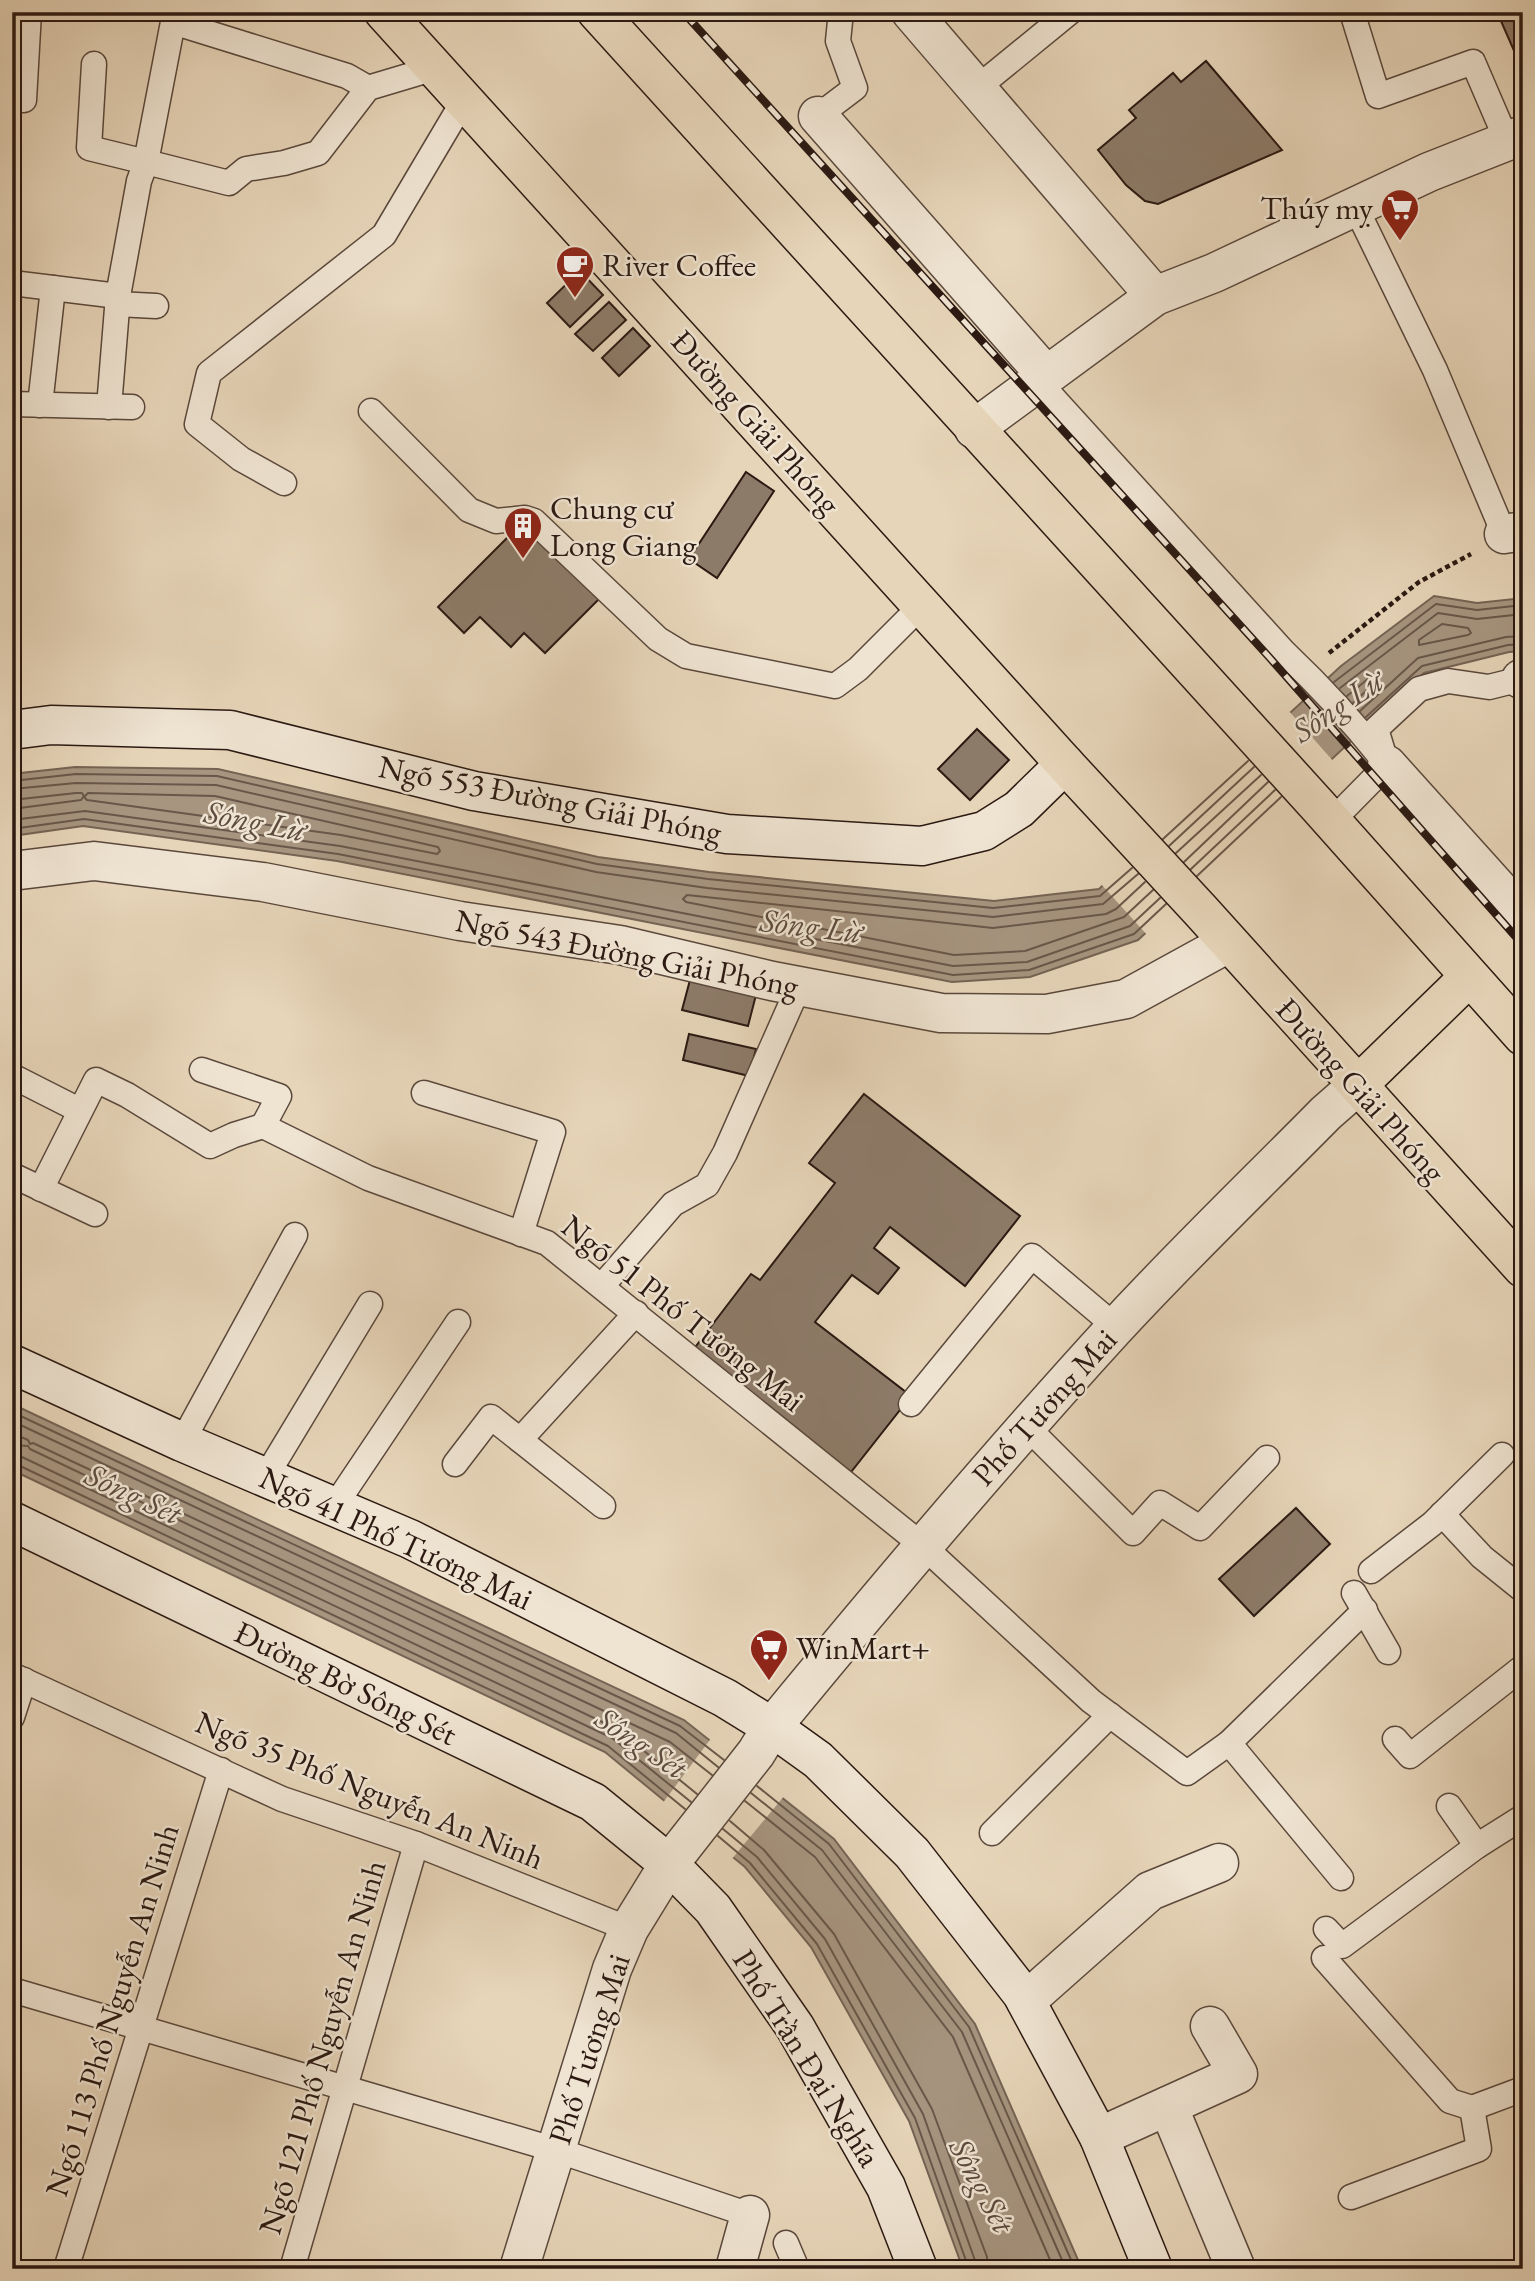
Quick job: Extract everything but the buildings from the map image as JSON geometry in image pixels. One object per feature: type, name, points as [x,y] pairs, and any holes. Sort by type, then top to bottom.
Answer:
[{"type":"main road","name":"Đường Giải Phóng","points":[[384,12],[1523,1268]]},
{"type":"main road","points":[[597,12],[1523,1036]]},
{"type":"main road","points":[[1358,1085],[1469,977]]},
{"type":"street","points":[[911,12],[1154,296]]},
{"type":"street","points":[[818,116],[1042,378]]},
{"type":"street","points":[[974,429],[1154,296],[1214,273],[1429,172],[1515,138]]},
{"type":"street","name":"Ngõ 553 Đường Giải Phóng","points":[[12,730],[51,725],[230,730],[474,790],[727,834],[922,846],[984,831],[1019,809],[1065,764]]},
{"type":"street","points":[[1380,755],[1523,916]]},
{"type":"street","name":"Ngõ 543 Đường Giải Phóng","points":[[12,871],[94,861],[263,882],[460,921],[620,945],[799,986],[941,1013],[1047,1014],[1126,999],[1228,943]]},
{"type":"street","name":"Phố Tương Mai","points":[[519,2269],[611,1969],[629,1929],[678,1854],[764,1740],[922,1545],[1116,1327],[1326,1113],[1358,1085]]},
{"type":"street","name":"Ngõ 41 Phố Tương Mai","points":[[12,1364],[182,1442],[410,1539],[725,1698],[764,1740]]},
{"type":"street","name":"Đường Bờ Sông Sét","points":[[12,1521],[593,1802],[678,1854]]},
{"type":"street","points":[[764,1740],[818,1760],[912,1853],[1026,2001],[1099,2137],[1153,2269]]},
{"type":"street","name":"Phố Trần Đại Nghĩa","points":[[678,1854],[795,2027],[886,2187],[918,2269]]},
{"type":"street","points":[[1026,2001],[1150,1891],[1219,1863]]},
{"type":"street","points":[[1099,2137],[1238,2074],[1210,2026]]},
{"type":"street","points":[[1168,2106],[1236,2269]]},
{"type":"street","points":[[735,2269],[750,2215]]},
{"type":"lane","points":[[24,100],[29,12]]},
{"type":"lane","points":[[818,116],[855,88],[838,41],[841,12]]},
{"type":"lane","points":[[977,88],[1070,12]]},
{"type":"lane","points":[[1352,12],[1378,96],[1474,62],[1515,138]]},
{"type":"lane","points":[[12,404],[120,407],[117,300],[173,22],[347,76],[368,88]]},
{"type":"lane","points":[[94,64],[89,148],[229,183],[246,169],[284,163],[318,153],[368,88],[435,68]]},
{"type":"lane","points":[[284,484],[241,458],[197,424],[209,373],[384,235],[464,100]]},
{"type":"lane","points":[[1356,208],[1514,532]]},
{"type":"lane","points":[[12,283],[156,306]]},
{"type":"lane","points":[[40,405],[53,288]]},
{"type":"lane","points":[[1042,378],[1284,652],[1307,673],[1380,755]]},
{"type":"lane","points":[[371,411],[469,510],[496,522],[525,518],[534,521],[658,639],[686,656],[835,686],[858,669],[922,605]]},
{"type":"lane","points":[[1380,755],[1376,729],[1419,689],[1448,681],[1489,687],[1522,679]]},
{"type":"lane","points":[[1325,814],[1380,755]]},
{"type":"lane","points":[[601,1286],[673,1203],[707,1185],[726,1153],[799,986]]},
{"type":"lane","points":[[41,1189],[96,1080],[127,1095],[210,1146],[263,1126],[279,1096],[202,1070]]},
{"type":"lane","points":[[12,1076],[79,1110]]},
{"type":"lane","points":[[424,1093],[553,1132],[521,1234]]},
{"type":"lane","name":"Ngõ 51 Phố Tương Mai","points":[[263,1126],[368,1178],[547,1244],[922,1545],[1091,1701],[1187,1773],[1229,1743]]},
{"type":"lane","points":[[12,1175],[95,1214]]},
{"type":"lane","points":[[182,1442],[296,1235]]},
{"type":"lane","points":[[911,1404],[1032,1256],[1116,1327]]},
{"type":"lane","points":[[265,1478],[370,1304]]},
{"type":"lane","points":[[520,1440],[636,1313]]},
{"type":"lane","points":[[334,1507],[458,1322]]},
{"type":"lane","points":[[455,1464],[491,1417],[603,1506]]},
{"type":"lane","points":[[1027,1427],[1133,1533],[1160,1503],[1200,1528],[1266,1458]]},
{"type":"lane","points":[[1371,1571],[1442,1514],[1502,1455]]},
{"type":"lane","points":[[1442,1514],[1482,1557],[1523,1590]]},
{"type":"lane","points":[[1341,1878],[1229,1743],[1359,1601],[1388,1652]]},
{"type":"lane","points":[[1395,1739],[1410,1756],[1523,1667]]},
{"type":"lane","points":[[12,1717],[18,1677]]},
{"type":"lane","name":"Ngõ 35 Phố Nguyễn An Ninh","points":[[18,1677],[282,1799],[416,1844],[629,1929]]},
{"type":"lane","points":[[992,1833],[1111,1715]]},
{"type":"lane","name":"Ngõ 113 Phố Nguyễn An Ninh","points":[[66,2269],[221,1770]]},
{"type":"lane","points":[[1449,1806],[1477,1846]]},
{"type":"lane","points":[[1326,1929],[1342,1946],[1477,1846],[1523,1817]]},
{"type":"lane","name":"Ngõ 121 Phố Nguyễn An Ninh","points":[[292,2269],[416,1844]]},
{"type":"lane","points":[[1324,1958],[1450,2101],[1472,2108],[1523,2089]]},
{"type":"lane","points":[[12,1990],[556,2150],[750,2215]]},
{"type":"lane","points":[[1351,2197],[1479,2149],[1472,2108]]},
{"type":"lane","points":[[786,2243],[797,2269]]},
{"type":"path","points":[[1307,673],[1419,582],[1514,532]]},
{"type":"water","name":"Sông Lừ","points":[[1434,596],[1477,603],[1523,598],[1523,651],[1424,673],[1138,940],[1030,977],[952,982],[337,861],[83,826],[12,836],[12,774],[75,767],[218,769],[598,857],[709,872],[994,901],[1099,889],[1341,666]]},
{"type":"water","name":"Sông Sét","points":[[12,1404],[684,1720],[834,1839],[975,2024],[1082,2269],[963,2269],[909,2121],[811,1947],[745,1867],[605,1752],[12,1470]]},
{"type":"pier","points":[[1288,710],[1334,762],[1148,936],[1100,883]]},
{"type":"pier","points":[[712,1737],[785,1795],[731,1860],[662,1804]]},
{"type":"railway","points":[[683,12],[1269,657],[1523,945]]},
{"type":"place","name":"Thúy mỵ","points":[[1400,242]]},
{"type":"place","name":"River Coffee","points":[[575,299]]},
{"type":"place","name":"Chung cư Long Giang","points":[[523,560]]},
{"type":"place","name":"WinMart+","points":[[769,1682]]}]
